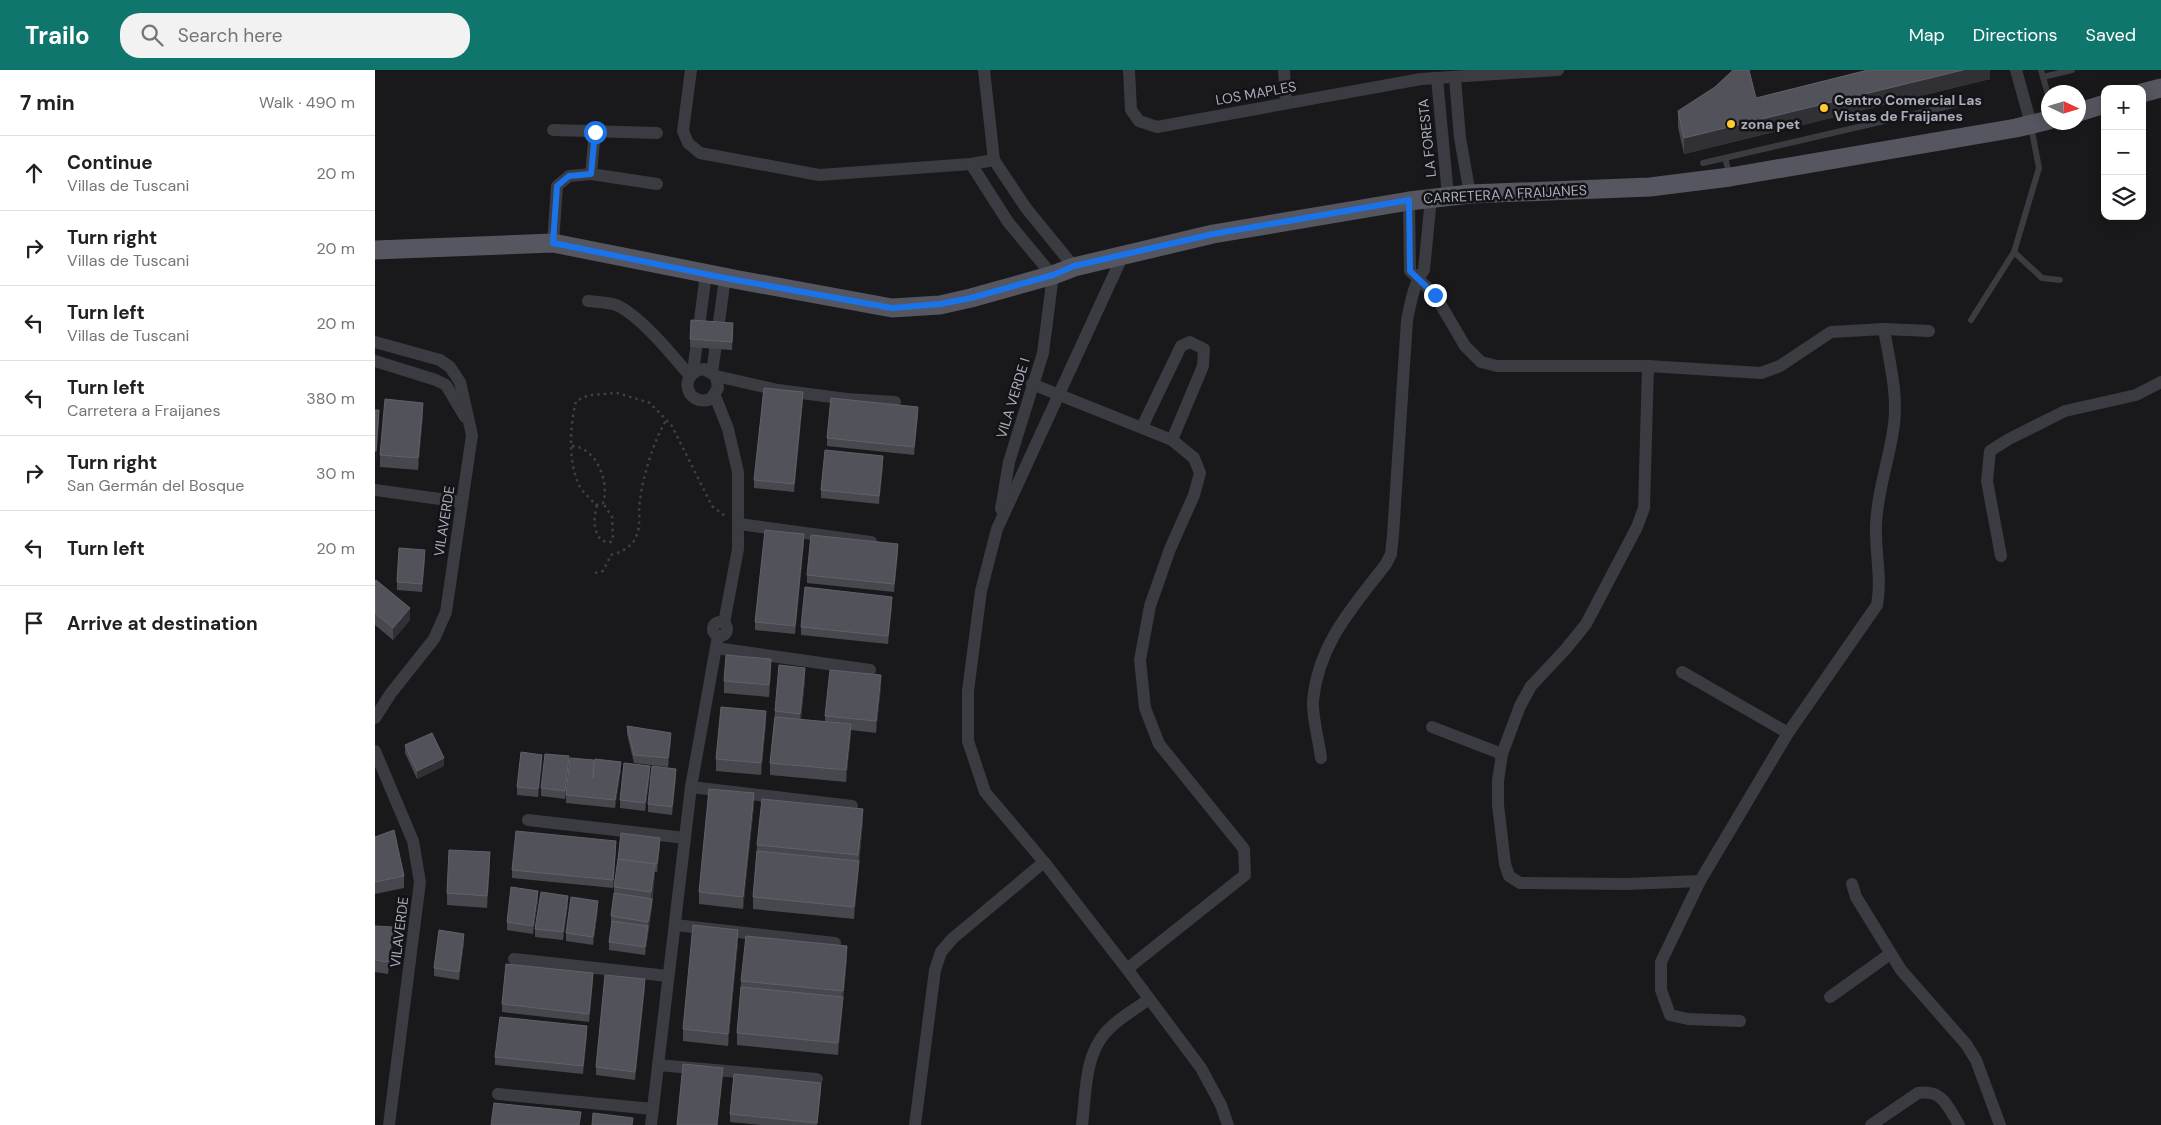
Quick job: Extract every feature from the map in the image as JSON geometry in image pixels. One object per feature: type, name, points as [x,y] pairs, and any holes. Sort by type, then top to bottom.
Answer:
[{"type":"main road","points":[[2146,92],[2161,88]]},
{"type":"main road","points":[[2086,110],[2101,105]]},
{"type":"main road","name":"CARRETERA A FRAIJANES","points":[[375,250],[553,243],[725,278],[892,308],[940,304],[971,298],[1052,275],[1074,266],[1213,234],[1409,200],[1470,194],[1650,187],[1730,177],[2040,122]]},
{"type":"street","points":[[691,70],[683,131],[688,143],[700,153],[819,175],[971,164],[993,160]]},
{"type":"street","points":[[984,70],[993,160],[1026,208],[1074,266]]},
{"type":"street","name":"LOS MAPLES","points":[[1129,70],[1131,110],[1139,122],[1157,127],[1286,103],[1420,74],[1437,78],[1455,78],[1558,70]]},
{"type":"street","points":[[1285,70],[1286,103]]},
{"type":"street","points":[[2016,70],[2040,122]]},
{"type":"street","name":"LA FORESTA","points":[[1321,758],[1313,702],[1321,658],[1337,627],[1386,564],[1391,554],[1407,320],[1418,279],[1424,270],[1440,197],[1437,78]]},
{"type":"street","points":[[1455,78],[1460,138],[1470,194]]},
{"type":"street","points":[[553,130],[657,133]]},
{"type":"street","points":[[591,174],[595,132]]},
{"type":"street","points":[[971,164],[1008,222],[1052,275]]},
{"type":"street","points":[[553,243],[557,186],[569,176],[591,174],[657,184]]},
{"type":"street","points":[[1409,200],[1410,271],[1435,295],[1465,346],[1481,362],[1497,366],[1648,366],[1761,373],[1780,366],[1831,332],[1884,329],[1929,331]]},
{"type":"street","points":[[1123,255],[997,529],[981,592],[968,691],[968,741],[985,792],[1044,862],[1201,1068],[1221,1105],[1228,1125]]},
{"type":"street","points":[[706,274],[692,374],[687,386],[691,396],[701,401],[706,401],[715,396]]},
{"type":"street","name":"VILA VERDE I","points":[[997,529],[1009,462],[1043,353],[1052,275]]},
{"type":"street","points":[[651,1125],[691,787],[717,642],[727,632],[725,623],[738,549],[738,472],[728,429],[715,396],[719,384],[714,374],[725,278]]},
{"type":"street","points":[[588,301],[616,305],[633,316],[692,374]]},
{"type":"street","points":[[1740,1021],[1688,1019],[1670,1015],[1661,990],[1661,962],[1700,881],[1788,733],[1877,605],[1881,588],[1876,526],[1879,497],[1890,452],[1894,421],[1894,398],[1884,329]]},
{"type":"street","name":"VILAVERDE","points":[[375,342],[429,356],[450,367],[460,382],[471,426],[471,444],[446,612],[434,639],[391,693],[375,718]]},
{"type":"street","points":[[1142,427],[1181,346],[1189,342],[1204,350],[1203,366],[1172,440]]},
{"type":"street","points":[[375,361],[436,380],[446,385],[471,426]]},
{"type":"street","points":[[1648,366],[1644,508],[1637,527],[1585,624],[1565,650],[1531,686],[1520,706],[1502,754],[1498,781],[1498,806],[1505,864],[1509,876],[1520,883],[1627,884],[1700,881]]},
{"type":"street","points":[[692,374],[704,370],[714,374],[799,393],[895,402]]},
{"type":"street","points":[[2001,556],[1987,481],[1990,451],[2009,439],[2065,411],[2136,395],[2161,382]]},
{"type":"street","points":[[1032,384],[1172,440],[1194,458],[1200,473],[1194,495],[1170,549],[1150,606],[1140,660],[1145,708],[1159,744],[1244,849],[1245,875],[1127,969]]},
{"type":"street","points":[[375,490],[461,502]]},
{"type":"street","points":[[739,520],[886,544]]},
{"type":"street","points":[[717,642],[870,670]]},
{"type":"street","points":[[1682,672],[1788,733]]},
{"type":"street","points":[[1432,727],[1502,754]]},
{"type":"street","name":"VILAVERDE","points":[[375,751],[413,841],[420,882],[389,1125]]},
{"type":"street","points":[[691,787],[852,806]]},
{"type":"street","points":[[528,820],[685,838]]},
{"type":"street","points":[[915,1125],[935,970],[941,952],[952,939],[1044,862]]},
{"type":"street","points":[[1852,884],[1856,897],[1901,970],[1967,1044],[1976,1060],[2000,1125]]},
{"type":"street","points":[[675,925],[835,943]]},
{"type":"street","points":[[1831,997],[1890,954]]},
{"type":"street","points":[[513,959],[669,976]]},
{"type":"street","points":[[1082,1125],[1090,1064],[1095,1049],[1106,1031],[1149,999]]},
{"type":"street","points":[[658,1065],[817,1079]]},
{"type":"street","points":[[1871,1125],[1918,1093],[1927,1092],[1935,1093],[1943,1099],[1959,1125]]},
{"type":"street","points":[[498,1094],[653,1109]]},
{"type":"lane","points":[[2042,73],[2072,70]]},
{"type":"lane","points":[[1703,163],[1975,100]]},
{"type":"lane","points":[[1971,320],[2014,252],[2039,168],[2040,122]]},
{"type":"lane","points":[[1725,158],[1730,177]]},
{"type":"lane","points":[[2014,252],[2042,278],[2060,280]]},
{"type":"path","points":[[597,505],[578,485],[572,446],[573,411],[576,401],[589,395],[617,393],[650,403],[667,419],[712,506],[727,517],[739,520]]},
{"type":"path","points":[[595,573],[603,571],[611,556],[621,552],[633,543],[638,534],[640,500],[645,477],[658,437],[667,419]]},
{"type":"path","points":[[572,446],[580,446],[594,458],[602,473],[606,493],[603,503],[612,517],[613,539],[611,542],[601,541],[596,534],[595,515],[597,505]]},
{"type":"path","points":[[597,505],[603,503]]},
{"type":"building","points":[[1733,70],[1749,70],[1756,98],[1868,70],[1963,70],[1684,138],[1678,111],[1715,87]]},
{"type":"building","points":[[691,320],[733,323],[732,342],[690,339]]},
{"type":"building","points":[[764,388],[803,392],[794,484],[754,480]]},
{"type":"building","points":[[831,398],[918,407],[914,447],[827,438]]},
{"type":"building","points":[[385,399],[423,403],[418,458],[380,455]]},
{"type":"building","points":[[375,410],[379,410],[376,451],[375,451]]},
{"type":"building","points":[[825,450],[883,456],[879,496],[821,490]]},
{"type":"building","points":[[765,530],[804,534],[795,626],[755,622]]},
{"type":"building","points":[[811,535],[898,544],[894,584],[807,575]]},
{"type":"building","points":[[399,548],[425,550],[422,584],[397,582]]},
{"type":"building","points":[[376,580],[410,608],[393,628],[375,613]]},
{"type":"building","points":[[805,587],[892,597],[888,636],[801,627]]},
{"type":"building","points":[[726,655],[771,659],[769,685],[724,681]]},
{"type":"building","points":[[779,665],[805,668],[800,714],[775,711]]},
{"type":"building","points":[[830,670],[881,675],[876,721],[825,716]]},
{"type":"building","points":[[721,707],[766,711],[761,763],[716,759]]},
{"type":"building","points":[[775,717],[851,724],[846,770],[770,763]]},
{"type":"building","points":[[627,726],[671,733],[668,758],[634,755]]},
{"type":"building","points":[[432,733],[444,758],[417,771],[405,745]]},
{"type":"building","points":[[521,752],[542,755],[538,789],[517,787]]},
{"type":"building","points":[[545,754],[569,756],[565,791],[541,788]]},
{"type":"building","points":[[570,758],[594,760],[593,778],[595,759],[621,762],[615,800],[566,795]]},
{"type":"building","points":[[624,763],[650,766],[645,803],[620,800]]},
{"type":"building","points":[[652,766],[676,769],[672,807],[648,804]]},
{"type":"building","points":[[709,789],[754,793],[743,897],[699,892]]},
{"type":"building","points":[[762,799],[863,809],[858,855],[757,845]]},
{"type":"building","points":[[394,830],[404,876],[375,882],[375,837]]},
{"type":"building","points":[[516,831],[616,841],[613,880],[512,870]]},
{"type":"building","points":[[621,833],[660,838],[657,864],[618,859]]},
{"type":"building","points":[[449,850],[490,852],[487,896],[447,893]]},
{"type":"building","points":[[757,851],[859,861],[854,907],[753,897]]},
{"type":"building","points":[[618,859],[655,864],[651,892],[614,887]]},
{"type":"building","points":[[511,887],[538,891],[533,926],[507,922]]},
{"type":"building","points":[[541,892],[568,896],[563,932],[535,929]]},
{"type":"building","points":[[614,893],[652,899],[648,922],[611,916]]},
{"type":"building","points":[[571,897],[598,901],[593,937],[566,933]]},
{"type":"building","points":[[612,921],[648,926],[645,947],[609,942]]},
{"type":"building","points":[[693,925],[738,930],[728,1034],[683,1029]]},
{"type":"building","points":[[375,926],[393,927],[388,962],[375,960]]},
{"type":"building","points":[[439,930],[464,934],[459,972],[434,968]]},
{"type":"building","points":[[746,936],[847,946],[843,991],[741,981]]},
{"type":"building","points":[[506,964],[593,973],[589,1014],[502,1004]]},
{"type":"building","points":[[605,975],[645,979],[635,1072],[596,1067]]},
{"type":"building","points":[[741,987],[843,997],[838,1043],[737,1033]]},
{"type":"building","points":[[500,1017],[587,1026],[583,1066],[495,1057]]},
{"type":"building","points":[[683,1064],[723,1068],[717,1125],[677,1125]]},
{"type":"building","points":[[734,1074],[821,1083],[817,1123],[730,1114]]},
{"type":"building","points":[[494,1103],[581,1112],[579,1125],[491,1125]]},
{"type":"building","points":[[593,1113],[633,1118],[632,1125],[592,1125]]},
{"type":"place","name":"Centro Comercial Las Vistas de Fraijanes","points":[[1824,108]]},
{"type":"place","name":"zona pet","points":[[1731,124]]},
{"type":"route","points":[[595,132],[591,174],[569,176],[557,186],[553,243],[725,278],[892,308],[940,304],[971,298],[1053,275],[1074,266],[1213,234],[1409,200],[1408,255],[1410,271],[1435,295]]}]
